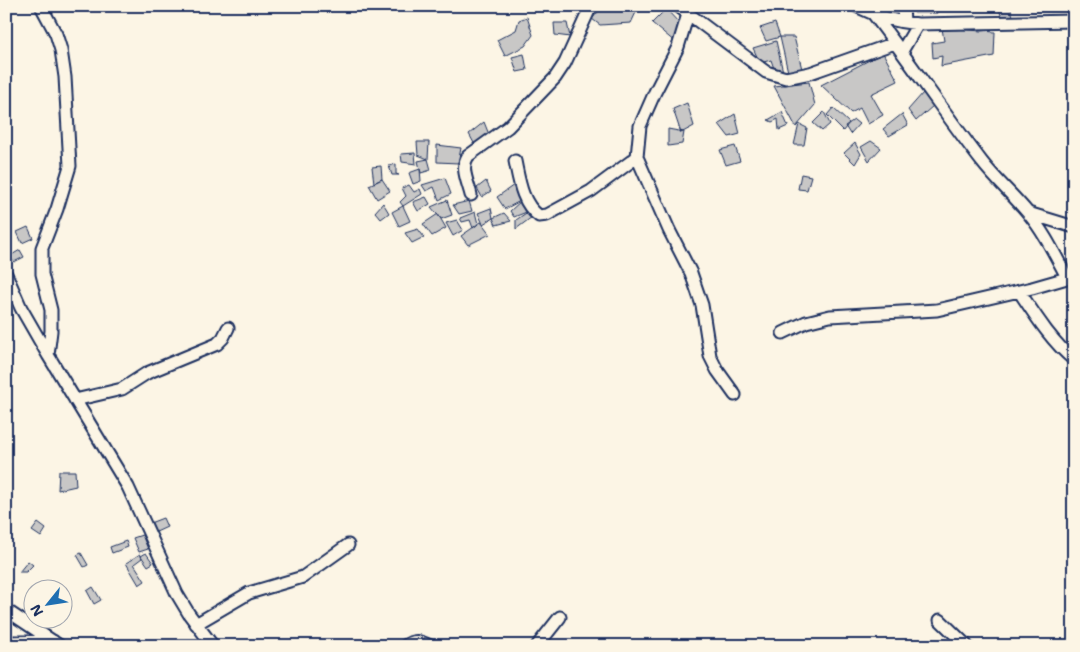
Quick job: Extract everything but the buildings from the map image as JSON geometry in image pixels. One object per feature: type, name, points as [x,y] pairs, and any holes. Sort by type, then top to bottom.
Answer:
[{"type":"street","points":[[41,6],[56,34],[61,50],[65,77],[70,166],[57,209],[42,248],[42,274],[51,310],[48,355]]},
{"type":"street","points":[[472,195],[464,162],[468,156],[508,127],[556,78],[565,63],[591,6]]},
{"type":"street","points":[[678,6],[766,72],[786,78],[810,73],[899,47],[918,24]]},
{"type":"street","points":[[856,6],[874,15],[918,24],[1074,21]]},
{"type":"street","points":[[903,6],[904,22]]},
{"type":"street","points":[[688,14],[678,48],[640,126],[637,157],[669,230],[691,273],[702,305],[710,356],[717,370],[735,395]]},
{"type":"street","points":[[783,333],[806,322],[830,316],[936,310],[1019,291],[1071,276],[1028,213],[1003,188],[982,162],[874,15]]},
{"type":"street","points":[[515,160],[522,191],[532,211],[540,216],[547,215],[591,191],[637,157]]},
{"type":"street","points":[[1028,213],[1074,227]]},
{"type":"street","points":[[6,274],[21,308],[128,487],[176,594],[213,646]]},
{"type":"street","points":[[1019,291],[1045,329],[1074,360]]},
{"type":"street","points":[[75,400],[122,389],[147,373],[217,344],[223,338],[228,328]]},
{"type":"street","points":[[196,624],[249,593],[303,577],[348,545]]},
{"type":"street","points":[[6,610],[57,643]]},
{"type":"street","points":[[537,646],[560,617]]},
{"type":"street","points":[[940,620],[967,646]]},
{"type":"street","points":[[405,646],[410,642],[419,641],[430,646]]},
{"type":"street","points":[[6,642],[57,643]]}]
